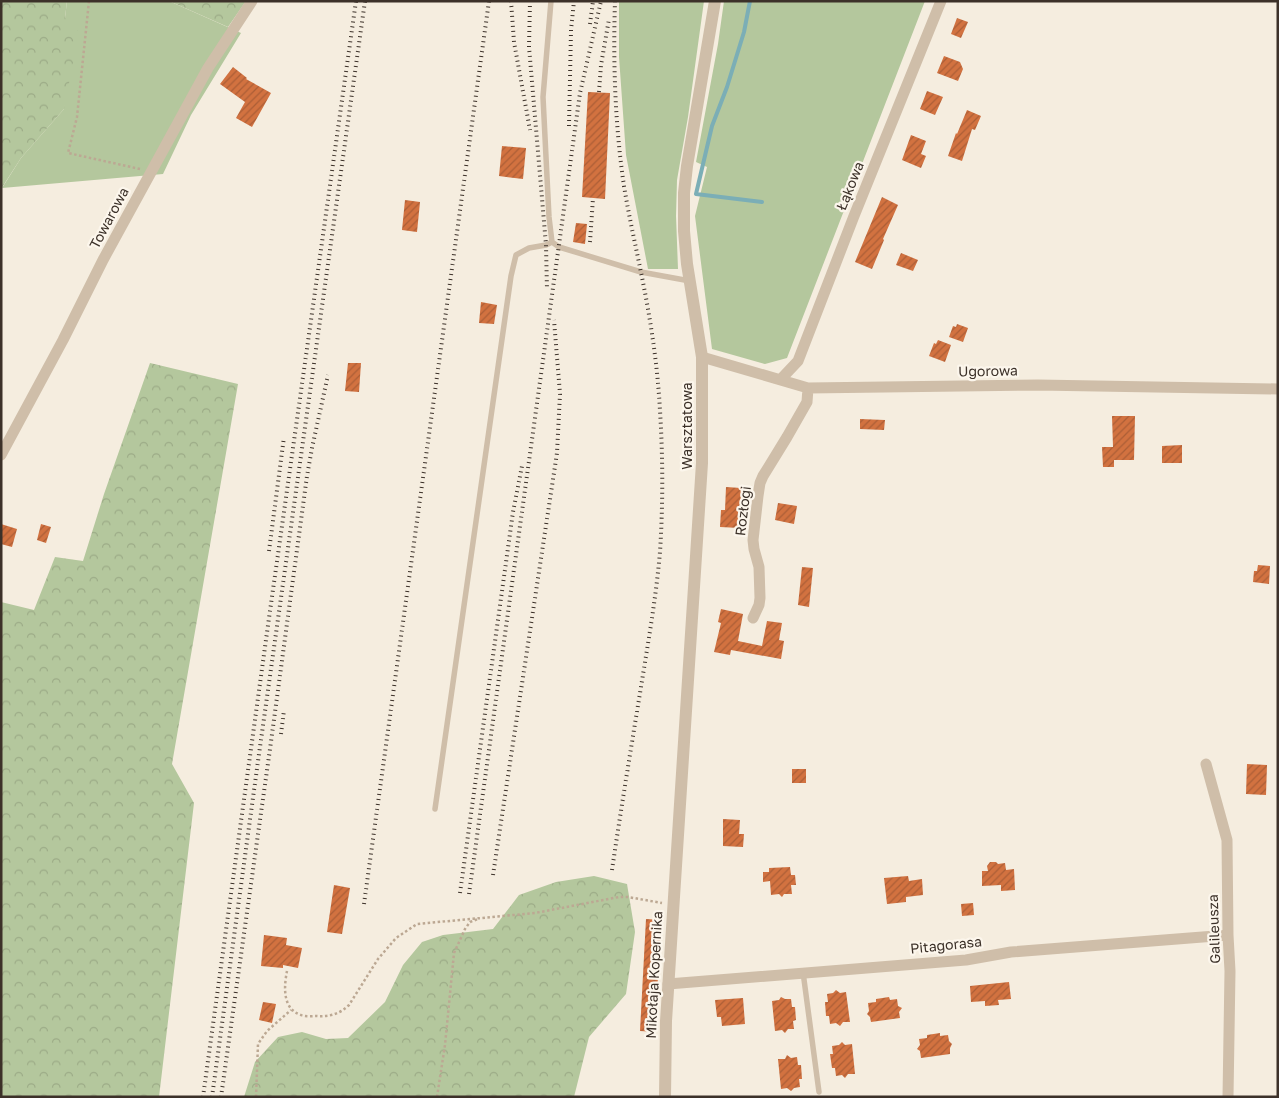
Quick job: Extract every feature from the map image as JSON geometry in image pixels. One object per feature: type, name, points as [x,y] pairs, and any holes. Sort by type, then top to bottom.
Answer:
[{"type":"street","name":"Towarowa","points":[[1,455],[208,68],[252,1]]},
{"type":"street","name":"Warsztatowa","points":[[676,854],[702,463],[702,357],[684,230],[684,193],[715,1]]},
{"type":"street","name":"Łąkowa","points":[[781,379],[798,361],[854,216],[942,1]]},
{"type":"street","name":"Ugorowa","points":[[702,357],[808,388],[1038,385],[1278,389]]},
{"type":"street","name":"Rozłogi","points":[[753,618],[760,598],[760,567],[753,540],[760,484],[807,402],[808,388]]},
{"type":"street","name":"Galileusza","points":[[1206,764],[1227,840],[1230,971],[1228,1097]]},
{"type":"street","name":"Mikołaja Kopernika","points":[[665,1097],[665,1030],[676,854]]},
{"type":"street","name":"Pitagorasa","points":[[668,984],[966,960],[1011,952],[1228,935]]},
{"type":"lane","points":[[551,1],[543,97],[552,242],[559,247],[641,272],[690,280]]},
{"type":"lane","points":[[435,809],[510,276],[516,255],[529,248],[552,242]]},
{"type":"lane","points":[[803,972],[820,1092]]},
{"type":"path","points":[[89,1],[77,117],[68,153],[151,172]]},
{"type":"path","points":[[287,971],[284,986],[286,1000],[292,1010],[301,1015],[326,1017],[343,1012],[378,959],[396,938],[417,924],[534,913],[619,897],[673,905]]},
{"type":"path","points":[[438,1097],[454,953],[465,928],[470,922],[482,918]]},
{"type":"path","points":[[256,1097],[258,1044],[267,1031],[292,1010]]},
{"type":"green space","points":[[1,1],[67,1],[65,18],[79,32],[64,109],[21,158],[1,189]]},
{"type":"green space","points":[[67,1],[169,1],[241,33],[191,115],[163,174],[2,188],[21,158],[64,109],[65,18]]},
{"type":"green space","points":[[169,1],[246,1],[228,27]]},
{"type":"green space","points":[[619,1],[704,1],[677,180],[678,269],[648,269],[626,155],[619,57]]},
{"type":"green space","points":[[724,1],[925,1],[787,358],[765,364],[712,349],[695,216],[707,167],[696,162]]},
{"type":"green space","points":[[150,363],[238,384],[172,764],[194,803],[159,1097],[1,1097],[1,602],[34,610],[55,557],[83,561],[104,494]]},
{"type":"green space","points":[[594,876],[627,884],[635,932],[626,994],[589,1037],[574,1097],[244,1097],[255,1062],[278,1037],[302,1032],[326,1039],[348,1038],[385,1002],[403,965],[422,942],[443,935],[493,929],[519,895],[556,882]]},
{"type":"building","points":[[957,18],[968,22],[961,38],[951,34]]},
{"type":"building","points":[[944,56],[960,62],[963,69],[958,81],[937,73]]},
{"type":"building","points":[[233,67],[246,79],[271,93],[252,127],[236,118],[245,102],[220,84]]},
{"type":"building","points":[[927,91],[943,97],[935,115],[920,109]]},
{"type":"building","points":[[588,92],[610,93],[605,199],[582,197]]},
{"type":"building","points":[[967,110],[981,116],[975,130],[972,129],[962,161],[948,156]]},
{"type":"building","points":[[911,135],[926,141],[921,154],[926,156],[921,168],[902,160]]},
{"type":"building","points":[[502,146],[526,148],[523,179],[499,176]]},
{"type":"building","points":[[882,197],[898,205],[872,269],[855,262]]},
{"type":"building","points":[[405,200],[420,202],[417,232],[402,230]]},
{"type":"building","points":[[576,223],[587,224],[585,244],[573,242]]},
{"type":"building","points":[[901,253],[918,260],[913,271],[896,265]]},
{"type":"building","points":[[481,302],[497,305],[494,324],[479,323]]},
{"type":"building","points":[[957,324],[968,328],[963,342],[949,337],[953,326],[956,327]]},
{"type":"building","points":[[938,340],[951,345],[945,362],[929,356],[934,343],[936,344]]},
{"type":"building","points":[[348,363],[361,363],[359,392],[345,391]]},
{"type":"building","points":[[1112,416],[1135,416],[1134,460],[1114,460],[1114,467],[1103,467],[1102,447],[1113,447]]},
{"type":"building","points":[[860,419],[885,420],[884,430],[860,429]]},
{"type":"building","points":[[1182,445],[1182,463],[1162,463],[1162,446]]},
{"type":"building","points":[[726,487],[741,488],[740,528],[720,527],[721,510],[725,510]]},
{"type":"building","points":[[778,503],[797,506],[794,524],[775,520]]},
{"type":"building","points":[[1,524],[17,529],[12,547],[1,544]]},
{"type":"building","points":[[41,524],[51,527],[46,543],[37,540]]},
{"type":"building","points":[[1258,565],[1270,566],[1269,584],[1253,582],[1254,571],[1257,571]]},
{"type":"building","points":[[802,567],[813,568],[809,607],[798,605]]},
{"type":"building","points":[[721,609],[743,614],[738,641],[762,646],[767,621],[782,623],[779,640],[784,641],[781,659],[731,650],[730,655],[714,652],[721,623],[718,622]]},
{"type":"building","points":[[1247,764],[1267,765],[1266,795],[1246,794]]},
{"type":"building","points":[[792,769],[806,769],[806,783],[792,783]]},
{"type":"building","points":[[723,819],[740,820],[739,834],[744,834],[743,847],[723,846]]},
{"type":"building","points":[[990,862],[1005,863],[1006,870],[1014,869],[1015,890],[1001,891],[1001,885],[982,886],[982,871],[988,871],[987,866]]},
{"type":"building","points":[[790,867],[791,875],[795,875],[796,885],[791,885],[792,894],[784,894],[782,897],[779,894],[771,895],[770,881],[763,882],[763,872],[769,872],[769,868]]},
{"type":"building","points":[[908,876],[909,881],[922,879],[923,895],[906,897],[906,902],[887,904],[884,878]]},
{"type":"building","points":[[334,885],[350,888],[342,934],[327,932]]},
{"type":"building","points":[[973,903],[974,915],[962,916],[961,904]]},
{"type":"building","points":[[646,919],[661,920],[655,1032],[640,1031]]},
{"type":"building","points":[[264,935],[287,938],[286,945],[302,948],[298,968],[283,965],[283,968],[261,966]]},
{"type":"building","points":[[1009,982],[1011,999],[998,1000],[999,1005],[985,1006],[985,1001],[971,1002],[970,986]]},
{"type":"building","points":[[836,990],[840,993],[846,992],[850,1022],[843,1022],[840,1026],[836,1023],[830,1024],[829,1016],[826,1016],[825,1002],[828,1002],[827,994],[833,993]]},
{"type":"building","points":[[781,997],[791,999],[792,1007],[795,1007],[796,1020],[793,1021],[794,1029],[788,1029],[785,1033],[782,1030],[775,1031],[772,1001],[779,1000]]},
{"type":"building","points":[[889,997],[890,1000],[897,999],[898,1006],[902,1008],[899,1012],[900,1018],[871,1022],[867,1014],[869,1011],[868,1003],[876,1002],[876,999]]},
{"type":"building","points":[[743,998],[745,1024],[722,1026],[721,1017],[717,1017],[715,1000]]},
{"type":"building","points":[[263,1002],[276,1004],[272,1023],[259,1020]]},
{"type":"building","points":[[940,1033],[940,1036],[948,1035],[949,1041],[952,1044],[950,1054],[921,1058],[920,1051],[917,1049],[920,1045],[919,1039],[927,1038],[927,1035]]},
{"type":"building","points":[[842,1042],[845,1045],[852,1044],[855,1074],[848,1074],[845,1078],[842,1075],[836,1076],[835,1068],[832,1068],[830,1054],[833,1054],[832,1046],[839,1045]]},
{"type":"building","points":[[787,1055],[791,1058],[797,1057],[798,1065],[801,1065],[802,1079],[799,1079],[800,1087],[794,1088],[791,1091],[787,1088],[781,1089],[778,1059],[785,1059]]},
{"type":"waterway","points":[[750,1],[744,32],[727,87],[712,126],[696,194],[762,202]]},
{"type":"railway","points":[[203,1097],[356,1]]},
{"type":"railway","points":[[212,1097],[365,1]]},
{"type":"railway","points":[[364,904],[489,1]]},
{"type":"railway","points":[[511,1],[514,42],[530,130]]},
{"type":"railway","points":[[530,1],[529,47],[546,245],[547,290]]},
{"type":"railway","points":[[569,126],[571,30],[574,1]]},
{"type":"railway","points":[[590,24],[593,1]]},
{"type":"railway","points":[[469,894],[580,93],[601,1]]},
{"type":"railway","points":[[612,870],[656,586],[661,535],[662,482],[662,446],[655,354],[624,186],[619,140],[614,47],[615,1]]},
{"type":"railway","points":[[599,92],[601,65],[609,19]]},
{"type":"railway","points":[[590,242],[593,198]]},
{"type":"railway","points":[[493,875],[557,453],[560,394],[554,320]]},
{"type":"railway","points":[[221,1097],[307,476],[328,375]]},
{"type":"railway","points":[[269,551],[284,437]]},
{"type":"railway","points":[[460,893],[513,512],[522,466]]},
{"type":"railway","points":[[281,734],[284,710]]}]
